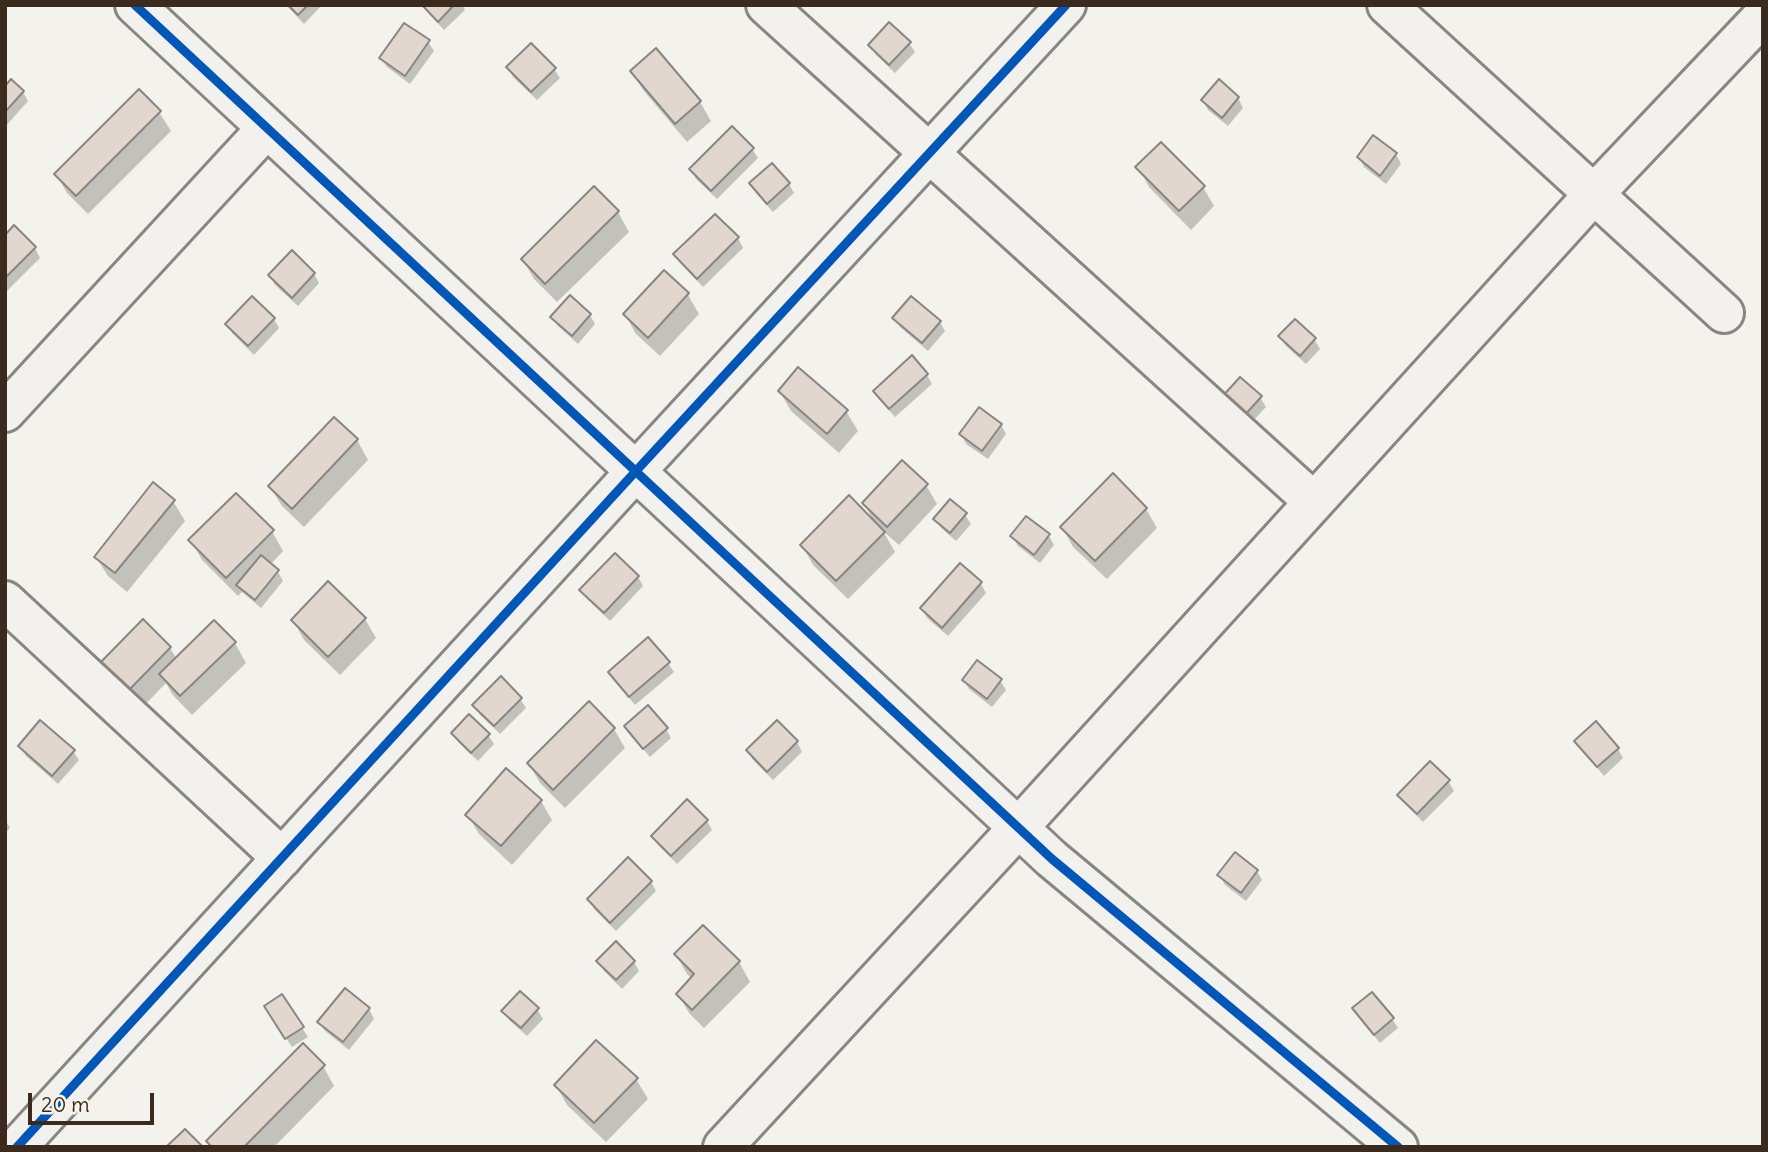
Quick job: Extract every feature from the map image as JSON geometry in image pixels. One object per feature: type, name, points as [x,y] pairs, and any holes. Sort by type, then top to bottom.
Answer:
[{"type":"street","points":[[765,5],[1314,502]]},
{"type":"street","points":[[17,1147],[1066,5]]},
{"type":"street","points":[[1387,5],[1724,313]]},
{"type":"street","points":[[157,12],[267,128],[1052,859],[1398,1147]]},
{"type":"street","points":[[723,1147],[1019,827],[1594,194],[1763,16]]},
{"type":"street","points":[[5,412],[267,128]]},
{"type":"street","points":[[5,601],[282,858]]},
{"type":"building","points":[[288,5],[308,5],[298,15]]},
{"type":"building","points":[[422,5],[454,5],[438,22]]},
{"type":"building","points":[[889,22],[911,42],[889,65],[868,45]]},
{"type":"building","points":[[404,23],[430,40],[405,76],[379,58]]},
{"type":"building","points":[[531,43],[556,68],[531,92],[506,67]]},
{"type":"building","points":[[656,48],[701,101],[675,124],[630,71]]},
{"type":"building","points":[[11,79],[24,91],[5,112],[5,86]]},
{"type":"building","points":[[1219,79],[1239,97],[1222,118],[1201,100]]},
{"type":"building","points":[[139,89],[161,111],[76,196],[54,174]]},
{"type":"building","points":[[732,126],[754,148],[711,191],[689,169]]},
{"type":"building","points":[[1373,135],[1397,153],[1380,176],[1357,157]]},
{"type":"building","points":[[1161,142],[1205,186],[1179,211],[1135,167]]},
{"type":"building","points":[[772,163],[790,183],[767,204],[749,183]]},
{"type":"building","points":[[594,186],[619,211],[545,284],[521,259]]},
{"type":"building","points":[[715,214],[739,237],[697,279],[673,254]]},
{"type":"building","points":[[14,225],[36,247],[5,278],[5,235]]},
{"type":"building","points":[[292,250],[315,273],[292,298],[268,275]]},
{"type":"building","points":[[664,270],[689,293],[648,338],[623,314]]},
{"type":"building","points":[[570,295],[591,314],[572,336],[550,317]]},
{"type":"building","points":[[252,296],[275,318],[248,346],[225,324]]},
{"type":"building","points":[[911,296],[941,321],[922,343],[892,318]]},
{"type":"building","points":[[1295,319],[1316,338],[1300,356],[1278,336]]},
{"type":"building","points":[[912,355],[928,374],[889,409],[873,391]]},
{"type":"building","points":[[798,367],[848,410],[827,434],[778,391]]},
{"type":"building","points":[[1240,377],[1262,396],[1243,417],[1221,398]]},
{"type":"building","points":[[979,407],[1002,424],[982,451],[959,434]]},
{"type":"building","points":[[334,417],[358,439],[292,509],[268,486]]},
{"type":"building","points":[[902,460],[928,484],[887,527],[862,503]]},
{"type":"building","points":[[1113,473],[1147,508],[1095,561],[1060,527]]},
{"type":"building","points":[[153,482],[175,500],[115,573],[94,557]]},
{"type":"building","points":[[236,493],[274,530],[226,578],[188,540]]},
{"type":"building","points":[[849,495],[885,532],[836,581],[800,545]]},
{"type":"building","points":[[950,499],[967,513],[950,533],[933,519]]},
{"type":"building","points":[[1026,516],[1050,534],[1034,555],[1010,536]]},
{"type":"building","points":[[615,553],[639,576],[604,613],[579,590]]},
{"type":"building","points":[[261,555],[279,570],[255,600],[236,585]]},
{"type":"building","points":[[960,563],[982,582],[942,628],[920,608]]},
{"type":"building","points":[[328,581],[366,618],[328,657],[291,620]]},
{"type":"building","points":[[143,619],[171,647],[126,693],[97,666]]},
{"type":"building","points":[[214,620],[236,642],[180,696],[159,674]]},
{"type":"building","points":[[648,637],[670,662],[629,697],[608,672]]},
{"type":"building","points":[[977,660],[1002,679],[987,699],[962,680]]},
{"type":"building","points":[[501,676],[522,698],[494,726],[472,705]]},
{"type":"building","points":[[589,701],[615,728],[553,790],[527,763]]},
{"type":"building","points":[[648,705],[668,728],[643,749],[624,726]]},
{"type":"building","points":[[469,714],[490,734],[471,753],[451,733]]},
{"type":"building","points":[[40,720],[75,750],[52,776],[18,746]]},
{"type":"building","points":[[777,720],[798,741],[767,772],[746,750]]},
{"type":"building","points":[[1596,721],[1619,748],[1597,767],[1574,741]]},
{"type":"building","points":[[1430,761],[1450,780],[1417,814],[1397,795]]},
{"type":"building","points":[[506,768],[542,800],[501,846],[465,815]]},
{"type":"building","points":[[687,799],[708,820],[671,856],[651,836]]},
{"type":"building","points":[[1235,852],[1258,870],[1241,893],[1217,875]]},
{"type":"building","points":[[628,857],[652,881],[610,923],[587,899]]},
{"type":"building","points":[[703,925],[740,961],[692,1010],[676,994],[694,974],[674,954]]},
{"type":"building","points":[[616,941],[635,961],[616,980],[596,961]]},
{"type":"building","points":[[345,988],[370,1008],[343,1042],[317,1022]]},
{"type":"building","points":[[520,991],[539,1008],[521,1028],[501,1011]]},
{"type":"building","points":[[1372,992],[1394,1018],[1374,1035],[1352,1008]]},
{"type":"building","points":[[282,994],[304,1027],[285,1039],[264,1006]]},
{"type":"building","points":[[596,1040],[638,1078],[594,1123],[554,1085]]},
{"type":"building","points":[[303,1043],[325,1065],[244,1147],[212,1147],[206,1141]]},
{"type":"building","points":[[185,1129],[203,1147],[166,1147]]},
{"type":"cycle path","points":[[135,5],[1052,859],[1398,1147]]},
{"type":"cycle path","points":[[17,1147],[1066,5]]}]
